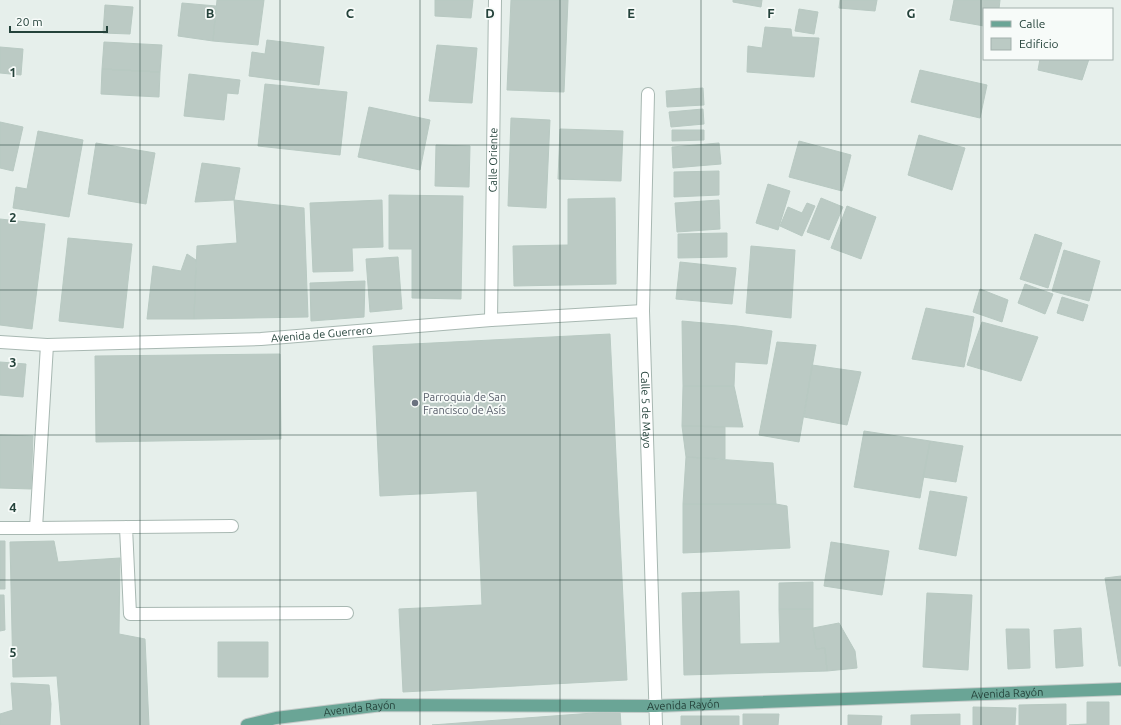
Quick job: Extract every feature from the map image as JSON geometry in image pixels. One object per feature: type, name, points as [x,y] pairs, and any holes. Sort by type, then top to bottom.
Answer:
[{"type":"main road","name":"Avenida Rayón","points":[[247,725],[276,718],[382,705],[656,706],[1121,689]]},
{"type":"street","name":"Calle Oriente","points":[[491,320],[495,0]]},
{"type":"street","name":"Calle 5 de Mayo","points":[[648,94],[643,311],[656,725]]},
{"type":"street","name":"Avenida de Guerrero","points":[[0,342],[47,345],[261,339],[491,320],[643,311]]},
{"type":"street","points":[[36,528],[47,345]]},
{"type":"street","points":[[0,528],[232,526]]},
{"type":"street","points":[[126,528],[130,614],[347,613]]},
{"type":"building","points":[[217,0],[264,0],[258,45],[213,41]]},
{"type":"building","points":[[435,0],[473,0],[471,18],[435,16]]},
{"type":"building","points":[[511,0],[568,0],[564,92],[507,90]]},
{"type":"building","points":[[733,0],[762,0],[761,7],[733,2]]},
{"type":"building","points":[[840,0],[877,0],[875,11],[839,8]]},
{"type":"building","points":[[954,0],[1000,0],[999,8],[983,8],[983,26],[950,20]]},
{"type":"building","points":[[182,3],[216,6],[213,41],[178,36]]},
{"type":"building","points":[[105,5],[133,7],[130,34],[103,33]]},
{"type":"building","points":[[799,9],[818,12],[814,34],[795,31]]},
{"type":"building","points":[[765,27],[791,29],[792,37],[819,38],[814,77],[747,72],[748,46],[762,48]]},
{"type":"building","points":[[267,40],[324,47],[319,85],[249,76],[252,52],[265,54]]},
{"type":"building","points":[[104,42],[162,45],[160,72],[102,69]]},
{"type":"building","points":[[437,45],[477,48],[472,103],[429,101]]},
{"type":"building","points":[[0,47],[23,49],[21,75],[0,73]]},
{"type":"building","points":[[1040,60],[1089,60],[1082,80],[1038,70]]},
{"type":"building","points":[[102,69],[160,72],[159,97],[101,94]]},
{"type":"building","points":[[920,70],[987,85],[980,118],[911,102]]},
{"type":"building","points":[[189,74],[240,80],[238,94],[227,93],[224,120],[184,116]]},
{"type":"building","points":[[265,84],[347,92],[340,155],[258,146]]},
{"type":"building","points":[[703,88],[704,105],[667,107],[666,91]]},
{"type":"building","points":[[369,107],[430,120],[420,170],[358,157]]},
{"type":"building","points":[[703,109],[704,124],[671,127],[669,112]]},
{"type":"building","points":[[511,118],[550,120],[546,208],[508,206]]},
{"type":"building","points":[[0,122],[23,127],[13,171],[0,168]]},
{"type":"building","points":[[560,129],[623,131],[621,181],[558,179]]},
{"type":"building","points":[[672,130],[704,130],[704,140],[672,141]]},
{"type":"building","points":[[38,131],[83,140],[69,217],[13,208],[16,187],[27,189]]},
{"type":"building","points":[[919,135],[965,148],[952,190],[908,175]]},
{"type":"building","points":[[799,141],[851,155],[842,191],[789,177]]},
{"type":"building","points":[[96,143],[155,153],[146,204],[88,194]]},
{"type":"building","points":[[719,143],[721,164],[673,168],[672,147]]},
{"type":"building","points":[[436,145],[470,146],[469,187],[435,186]]},
{"type":"building","points":[[202,163],[240,168],[234,200],[195,202]]},
{"type":"building","points":[[719,171],[719,195],[674,197],[674,172]]},
{"type":"building","points":[[768,184],[790,191],[778,230],[756,223]]},
{"type":"building","points":[[389,195],[463,196],[461,299],[412,298],[412,249],[389,249]]},
{"type":"building","points":[[615,198],[616,284],[514,286],[513,246],[568,245],[568,199]]},
{"type":"building","points":[[821,198],[843,207],[829,240],[807,232]]},
{"type":"building","points":[[234,200],[304,208],[308,317],[194,319],[197,246],[237,243]]},
{"type":"building","points":[[382,200],[383,247],[352,248],[353,271],[313,272],[310,203]]},
{"type":"building","points":[[719,200],[720,229],[677,232],[675,203]]},
{"type":"building","points":[[807,203],[815,206],[802,236],[780,226],[788,207],[802,213]]},
{"type":"building","points":[[847,206],[876,217],[861,259],[831,248]]},
{"type":"building","points":[[0,219],[45,224],[32,329],[0,325]]},
{"type":"building","points":[[727,233],[727,257],[678,258],[678,234]]},
{"type":"building","points":[[1035,234],[1062,243],[1048,288],[1020,279]]},
{"type":"building","points":[[68,238],[132,244],[123,328],[59,321]]},
{"type":"building","points":[[751,246],[795,250],[791,318],[746,313]]},
{"type":"building","points":[[1064,250],[1100,261],[1089,301],[1052,291]]},
{"type":"building","points":[[187,254],[196,260],[194,319],[147,319],[153,266],[181,271]]},
{"type":"building","points":[[398,257],[402,309],[370,312],[366,259]]},
{"type":"building","points":[[680,262],[736,268],[732,304],[676,299]]},
{"type":"building","points":[[365,281],[364,317],[311,321],[310,283]]},
{"type":"building","points":[[1025,284],[1053,294],[1045,314],[1018,303]]},
{"type":"building","points":[[980,289],[1008,300],[1002,322],[973,312]]},
{"type":"building","points":[[1062,297],[1088,305],[1083,321],[1057,313]]},
{"type":"building","points":[[926,308],[974,317],[964,367],[912,359]]},
{"type":"building","points":[[682,321],[772,331],[767,364],[735,362],[734,386],[683,386]]},
{"type":"building","points":[[982,322],[1038,337],[1021,381],[967,365]]},
{"type":"building","points":[[610,334],[627,680],[403,692],[399,609],[482,605],[477,491],[380,496],[373,346]]},
{"type":"building","points":[[777,342],[816,345],[799,442],[759,435]]},
{"type":"building","points":[[280,354],[281,439],[96,442],[95,356]]},
{"type":"building","points":[[0,362],[26,364],[23,397],[0,395]]},
{"type":"building","points":[[812,365],[861,372],[847,425],[804,417]]},
{"type":"building","points":[[683,386],[734,386],[743,427],[682,426]]},
{"type":"building","points":[[682,426],[725,427],[725,459],[686,457]]},
{"type":"building","points":[[864,431],[930,441],[920,498],[854,487]]},
{"type":"building","points":[[0,435],[33,436],[31,489],[0,488]]},
{"type":"building","points":[[930,441],[963,446],[956,482],[923,477]]},
{"type":"building","points":[[686,457],[773,463],[776,504],[683,504]]},
{"type":"building","points":[[930,491],[967,497],[956,556],[919,549]]},
{"type":"building","points":[[683,504],[776,504],[787,506],[790,548],[683,553]]},
{"type":"building","points":[[0,541],[5,541],[5,589],[0,589]]},
{"type":"building","points":[[54,541],[58,562],[120,558],[119,634],[145,639],[149,725],[61,725],[57,676],[13,677],[10,542]]},
{"type":"building","points":[[831,542],[889,551],[882,595],[824,586]]},
{"type":"building","points":[[1121,576],[1121,666],[1119,666],[1105,578]]},
{"type":"building","points":[[813,582],[813,609],[779,609],[779,583]]},
{"type":"building","points":[[739,591],[740,644],[780,643],[779,609],[813,609],[813,628],[816,649],[825,648],[827,671],[684,675],[682,593]]},
{"type":"building","points":[[927,593],[972,595],[968,670],[923,667]]},
{"type":"building","points":[[0,595],[4,595],[5,630],[0,631]]},
{"type":"building","points":[[839,623],[855,651],[857,668],[827,671],[825,648],[816,649],[813,628]]},
{"type":"building","points":[[1081,628],[1083,666],[1056,668],[1054,630]]},
{"type":"building","points":[[1006,629],[1029,629],[1030,668],[1008,669]]},
{"type":"building","points":[[218,642],[268,642],[268,677],[218,677]]},
{"type":"building","points":[[11,683],[49,685],[51,704],[50,725],[0,725],[0,714],[13,710]]},
{"type":"building","points":[[1087,702],[1109,702],[1109,725],[1069,725],[1087,724]]},
{"type":"building","points":[[1066,704],[1066,725],[1019,725],[1019,705]]},
{"type":"building","points":[[973,707],[1016,708],[1015,725],[973,725]]},
{"type":"building","points":[[620,711],[621,725],[432,725]]},
{"type":"building","points":[[743,714],[779,714],[778,725],[743,725]]},
{"type":"building","points":[[960,714],[960,725],[911,725],[911,715]]},
{"type":"building","points":[[848,715],[882,716],[881,725],[848,725]]},
{"type":"building","points":[[681,716],[739,716],[739,725],[681,725]]},
{"type":"place","name":"Parroquia de San Francisco de Asís","points":[[415,403]]}]
